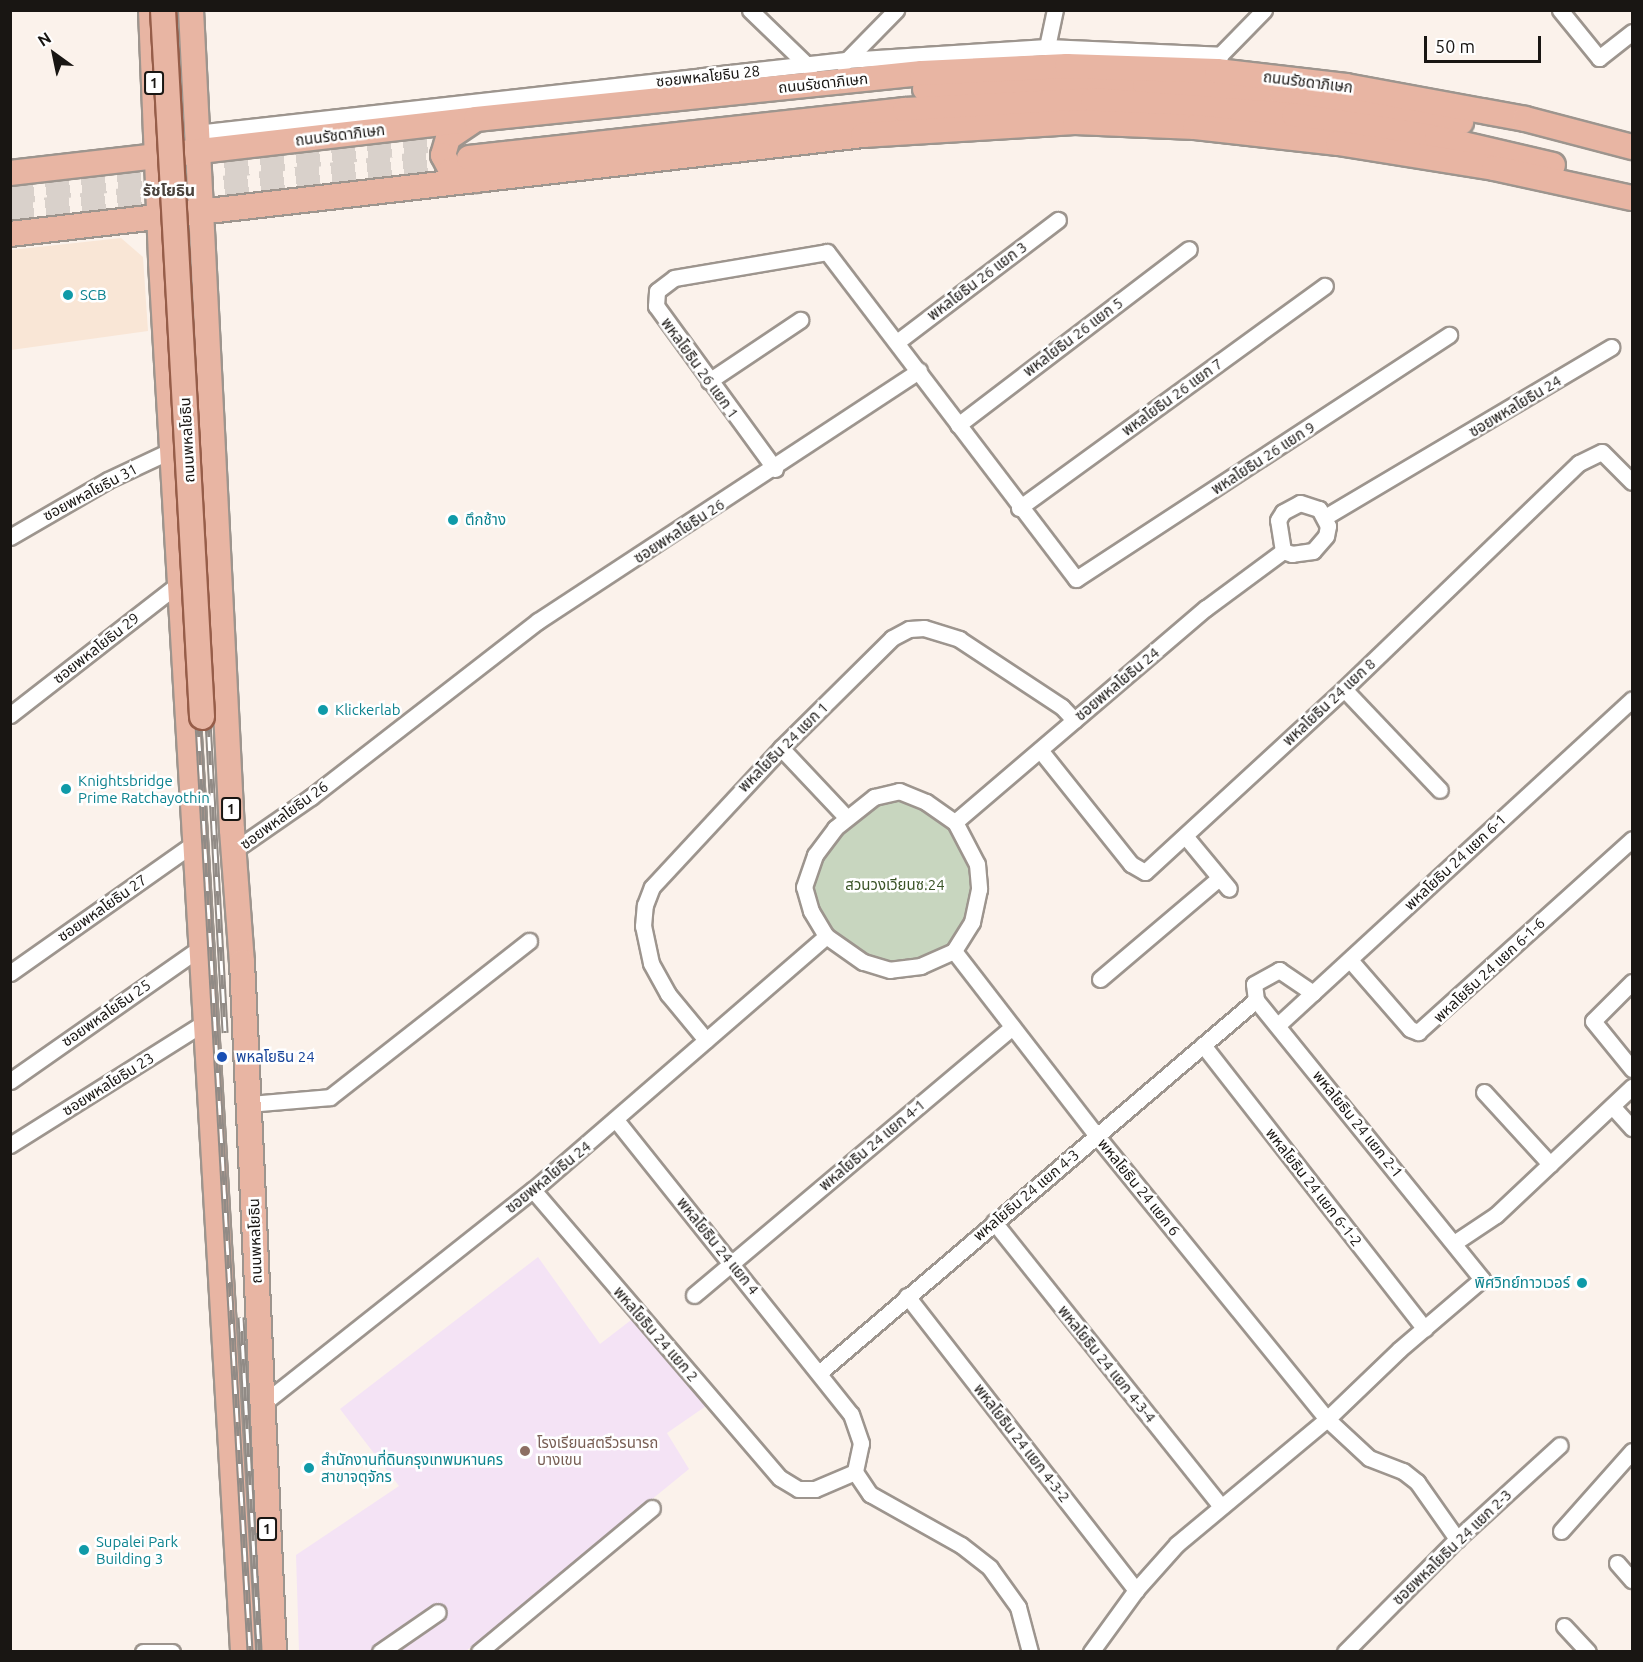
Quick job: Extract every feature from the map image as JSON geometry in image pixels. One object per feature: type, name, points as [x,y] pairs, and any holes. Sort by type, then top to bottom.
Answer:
[{"type":"main road","name":"ถนนพหลโยธิน","points":[[179,10],[208,716],[205,824],[196,869]]},
{"type":"main road","points":[[155,12],[167,19],[186,10]]},
{"type":"main road","name":"ถนนพหลโยธิน","points":[[191,10],[233,841],[249,1104],[260,1406],[274,1652]]},
{"type":"main road","name":"ถนนพหลโยธิน","points":[[155,12],[208,716],[219,802],[233,841]]},
{"type":"main road","name":"ถนนพหลโยธิน","points":[[155,12],[159,216],[243,1652]]},
{"type":"main road","name":"ถนนรัชดาภิเษก","points":[[10,234],[202,211],[472,148],[827,83],[995,67],[1218,63],[1525,119],[1632,147]]},
{"type":"main road","name":"ถนนรัชดาภิเษก","points":[[472,148],[901,90],[1145,84],[1367,107],[1632,153]]},
{"type":"main road","name":"ถนนรัชดาภิเษก","points":[[472,148],[905,110],[1093,100],[1230,108],[1385,129],[1499,151],[1632,191]]},
{"type":"main road","name":"ถนนรัชดาภิเษก","points":[[10,173],[157,156],[197,142],[472,148],[863,135],[1075,122],[1195,127],[1314,140],[1494,168],[1632,198]]},
{"type":"main road","points":[[165,313],[180,304],[207,311]]},
{"type":"main road","points":[[229,1413],[260,1406]]},
{"type":"street","points":[[750,10],[805,65],[827,83],[846,60],[896,10]]},
{"type":"street","points":[[1047,47],[1055,10]]},
{"type":"street","points":[[1218,63],[1264,10]]},
{"type":"street","points":[[1560,10],[1599,58],[1632,33]]},
{"type":"street","name":"ซอยพหลโยธิน 28","points":[[197,142],[846,60],[1047,47],[1218,63]]},
{"type":"street","name":"พหลโยธิน 26 แยก 3","points":[[897,342],[1058,220]]},
{"type":"street","name":"พหลโยธิน 26 แยก 5","points":[[958,425],[1189,249]]},
{"type":"street","name":"พหลโยธิน 26 แยก 1","points":[[775,469],[656,306],[657,291],[674,278],[695,272],[827,252],[897,342]]},
{"type":"street","name":"พหลโยธิน 26 แยก 7","points":[[1019,508],[1325,286]]},
{"type":"street","points":[[709,381],[800,320]]},
{"type":"street","name":"พหลโยธิน 26 แยก 9","points":[[1019,508],[1076,579],[1449,335]]},
{"type":"street","points":[[897,342],[1019,508]]},
{"type":"street","name":"ซอยพหลโยธิน 24","points":[[1325,517],[1611,348]]},
{"type":"street","name":"ซอยพหลโยธิน 26","points":[[233,841],[311,797],[538,621],[775,469],[919,371]]},
{"type":"street","name":"ซอยพหลโยธิน 31","points":[[10,537],[108,480],[172,450]]},
{"type":"street","name":"พหลโยธิน 24 แยก 8","points":[[1040,750],[1136,870],[1145,872],[1186,837],[1344,689],[1579,464],[1602,452],[1632,482]]},
{"type":"street","points":[[1300,503],[1310,504],[1325,517],[1328,526],[1321,545],[1304,554],[1283,552],[1277,530],[1283,512],[1300,503]]},
{"type":"street","name":"ซอยพหลโยธิน 24","points":[[955,822],[1206,608],[1283,552]]},
{"type":"street","name":"ซอยพหลโยธิน 29","points":[[10,715],[182,581]]},
{"type":"street","name":"พหลโยธิน 24 แยก 1","points":[[706,1040],[668,994],[651,963],[643,926],[645,905],[664,870],[781,748],[892,638],[909,629],[924,628],[980,650],[1062,707],[1074,720]]},
{"type":"street","points":[[1344,689],[1440,790]]},
{"type":"street","name":"พหลโยธิน 24 แยก 6-1","points":[[1278,1025],[1632,699]]},
{"type":"street","points":[[781,748],[846,817]]},
{"type":"street","points":[[899,791],[926,802],[955,822],[970,848],[979,877],[972,922],[954,951],[921,966],[890,970],[856,958],[826,936],[806,899],[805,876],[824,840],[846,817],[874,797],[899,791]]},
{"type":"street","points":[[1100,979],[1224,883],[1186,837]]},
{"type":"street","name":"พหลโยธิน 24 แยก 6-1-6","points":[[1350,960],[1410,1029],[1418,1032],[1632,838]]},
{"type":"street","name":"ซอยพหลโยธิน 27","points":[[10,973],[194,843]]},
{"type":"street","name":"ซอยพหลโยธิน 24","points":[[260,1406],[532,1190],[616,1120],[826,936]]},
{"type":"street","points":[[249,1104],[330,1097],[529,941]]},
{"type":"street","name":"ซอยพหลโยธิน 25","points":[[10,1081],[203,946]]},
{"type":"street","name":"พหลโยธิน 24 แยก 6","points":[[954,951],[1096,1135],[1328,1419],[1369,1458],[1402,1471],[1417,1482],[1458,1539]]},
{"type":"street","points":[[1258,1003],[1254,984],[1279,970],[1313,993]]},
{"type":"street","points":[[1632,982],[1593,1021],[1632,1069]]},
{"type":"street","name":"พหลโยธิน 24 แยก 2-1","points":[[1091,1652],[1157,1564],[1221,1506],[1328,1419],[1425,1329],[1482,1280],[1258,1003]]},
{"type":"street","name":"พหลโยธิน 24 แยก 4-3","points":[[819,1372],[1203,1045],[1258,1003]]},
{"type":"street","name":"ซอยพหลโยธิน 23","points":[[10,1145],[205,1022]]},
{"type":"street","name":"พหลโยธิน 24 แยก 4-1","points":[[694,1295],[1012,1027]]},
{"type":"street","name":"พหลโยธิน 24 แยก 6-1-2","points":[[1203,1045],[1425,1329]]},
{"type":"street","points":[[1454,1243],[1496,1215],[1632,1087]]},
{"type":"street","points":[[1484,1092],[1550,1164]]},
{"type":"street","points":[[1612,1106],[1632,1128]]},
{"type":"street","name":"พหลโยธิน 24 แยก 4","points":[[616,1120],[819,1372]]},
{"type":"street","name":"พหลโยธิน 24 แยก 2","points":[[532,1190],[780,1478],[798,1488],[815,1489],[855,1472]]},
{"type":"street","name":"พหลโยธิน 24 แยก 4-3-4","points":[[994,1222],[1221,1506]]},
{"type":"street","name":"พหลโยธิน 24 แยก 4-3-2","points":[[907,1296],[1136,1590]]},
{"type":"street","points":[[819,1372],[859,1431],[861,1443],[855,1472],[870,1494],[961,1545],[990,1568],[1018,1607],[1030,1652]]},
{"type":"street","name":"ซอยพหลโยธิน 24 แยก 2-3","points":[[1346,1652],[1458,1539],[1560,1445]]},
{"type":"street","points":[[1561,1531],[1632,1451]]},
{"type":"street","points":[[479,1652],[652,1508]]},
{"type":"street","points":[[1617,1563],[1632,1580]]},
{"type":"street","points":[[380,1652],[438,1612]]},
{"type":"street","points":[[1564,1626],[1588,1652]]},
{"type":"street","points":[[143,1652],[172,1652]]},
{"type":"shaded area","points":[[121,238],[143,257],[148,331],[11,350],[11,250]]},
{"type":"shaded area","name":"โรงเรียนสตรีวรนารถ บางเขน","points":[[538,1257],[600,1344],[635,1317],[709,1404],[667,1433],[689,1469],[466,1651],[299,1651],[296,1555],[399,1486],[340,1409]]},
{"type":"green space","name":"สวนวงเวียนซ.24","points":[[912,794],[949,817],[970,848],[978,897],[962,939],[934,962],[894,970],[826,936],[806,899],[809,867],[874,797]]},
{"type":"tunnel","points":[[10,193],[466,136]]},
{"type":"tunnel","points":[[10,214],[466,158]]},
{"type":"railway","points":[[158,10],[250,1652]]},
{"type":"railway","points":[[169,10],[225,1032]]},
{"type":"railway","points":[[241,1317],[259,1652]]},
{"type":"place","name":"SCB","points":[[68,295]]},
{"type":"place","name":"ตึกช้าง","points":[[453,520]]},
{"type":"place","name":"Klickerlab","points":[[323,710]]},
{"type":"place","name":"Knightsbridge Prime Ratchayothin","points":[[66,789]]},
{"type":"place","name":"พหลโยธิน 24","points":[[222,1057]]},
{"type":"place","name":"พิศวิทย์ทาวเวอร์","points":[[1582,1283]]},
{"type":"place","name":"โรงเรียนสตรีวรนารถ บางเขน","points":[[525,1451]]},
{"type":"place","name":"สำนักงานที่ดินกรุงเทพมหานคร สาขาจตุจักร","points":[[309,1468]]},
{"type":"place","name":"Supalei Park Building 3","points":[[84,1550]]},
{"type":"district","name":"รัชโยธิน","points":[[169,190]]}]
